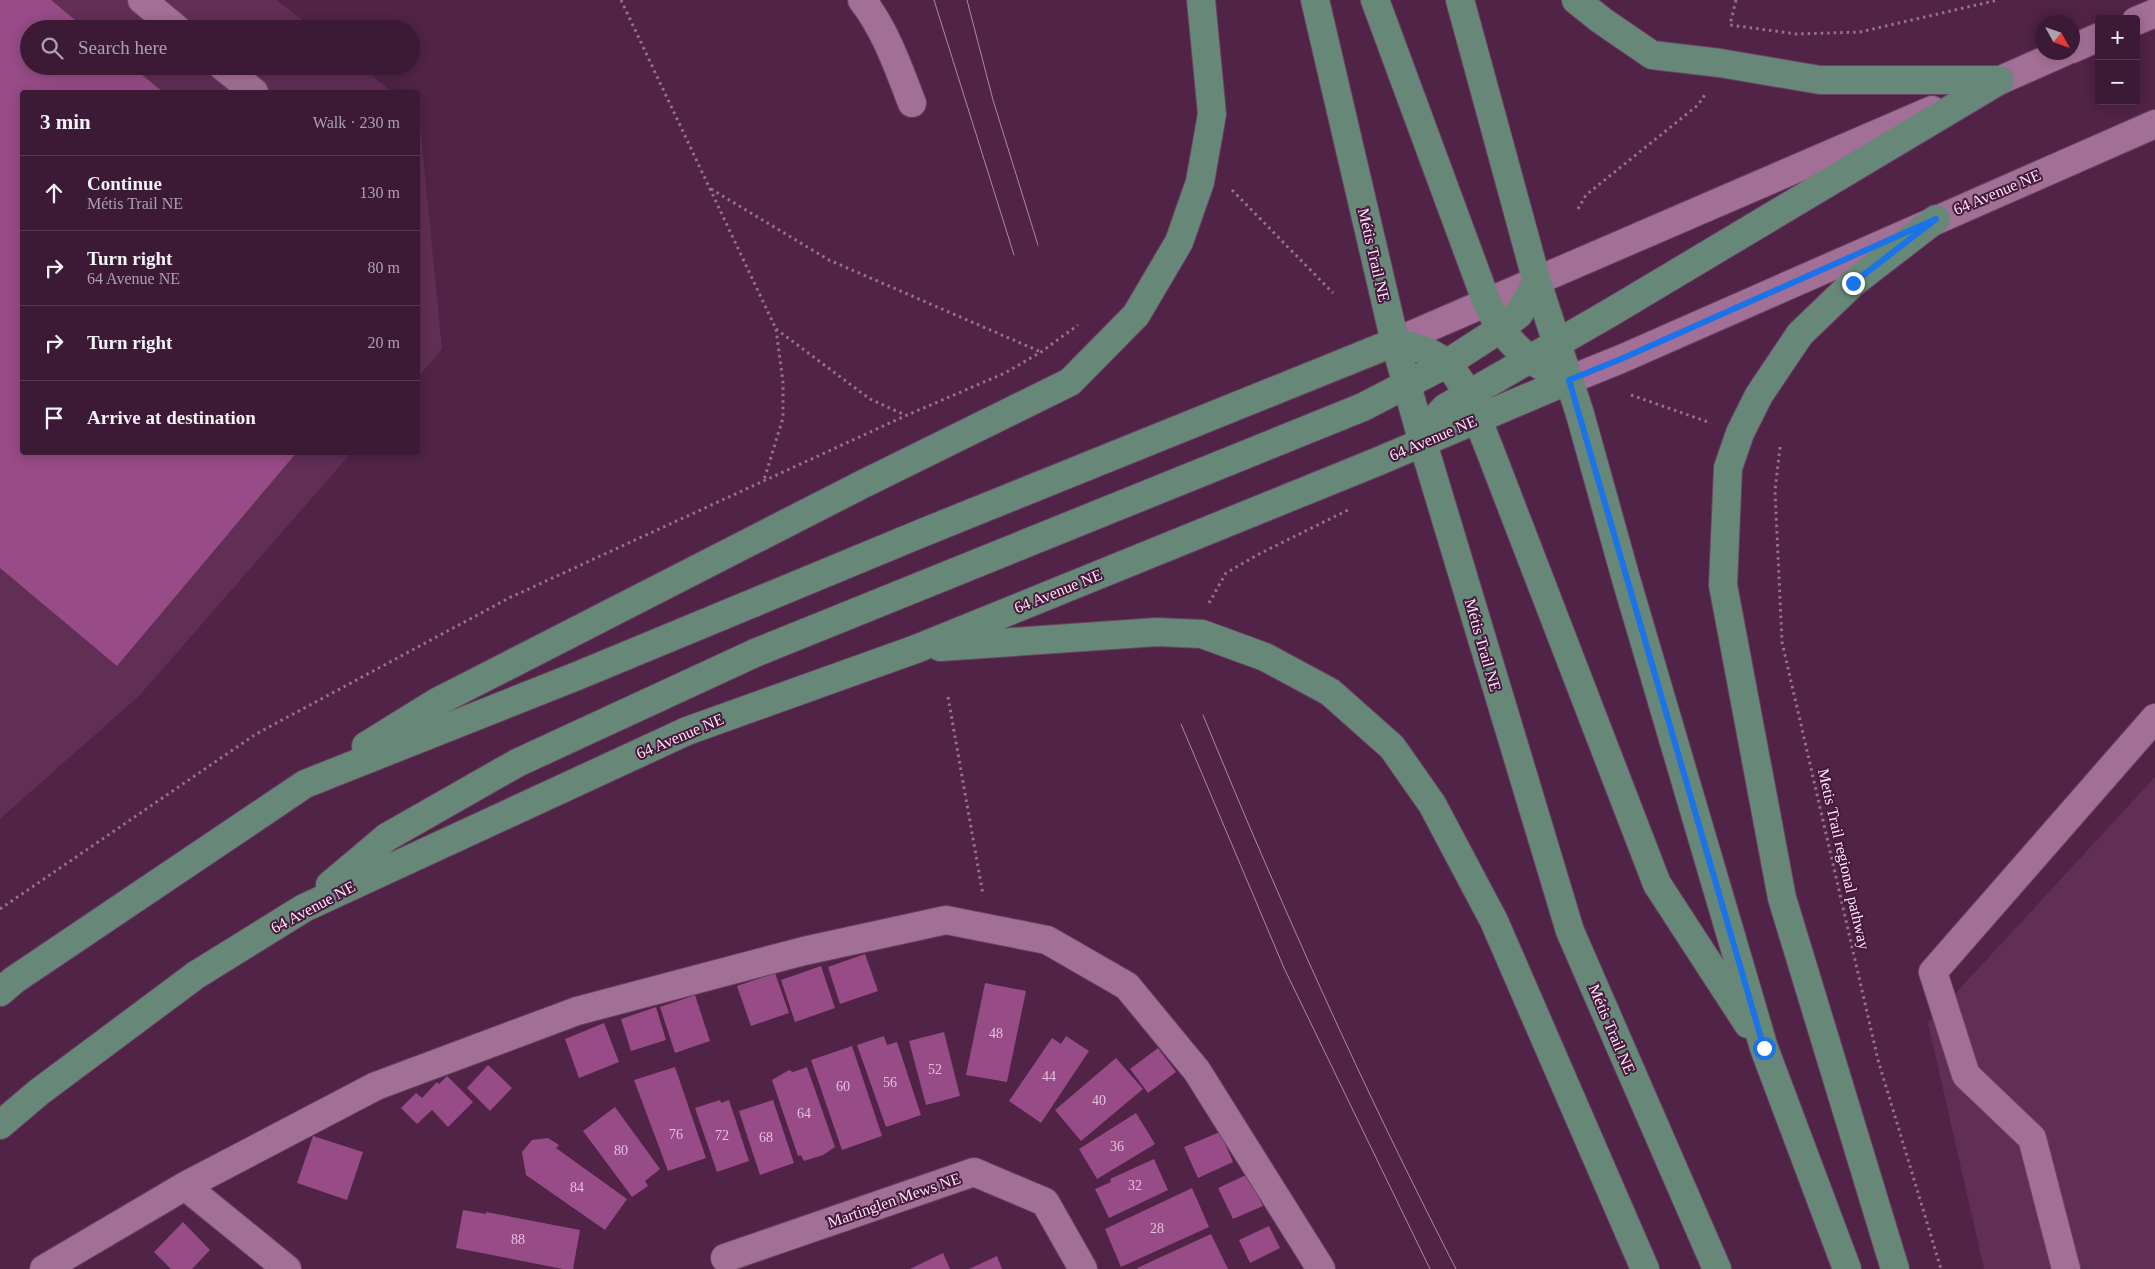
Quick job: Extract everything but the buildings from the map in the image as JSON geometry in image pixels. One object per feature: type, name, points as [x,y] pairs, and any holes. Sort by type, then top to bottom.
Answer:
[{"type":"main road","points":[[0,992],[14,980],[305,784],[437,702],[861,485],[1070,382],[1136,315],[1179,242],[1200,182],[1212,114],[1201,0]]},
{"type":"main road","name":"Métis Trail NE","points":[[1315,0],[1406,384],[1570,930],[1717,1269]]},
{"type":"main road","points":[[1375,0],[1487,303],[1500,329],[1529,360],[1569,380]]},
{"type":"main road","points":[[1460,0],[1536,282],[1569,380],[1764,1048],[1847,1269]]},
{"type":"main road","points":[[1576,0],[1601,20],[1652,55],[1720,63],[1820,80],[2000,80]]},
{"type":"main road","points":[[1423,442],[1430,424],[1445,408],[1472,407],[1529,360],[1556,342],[2000,80]]},
{"type":"main road","points":[[1895,1269],[1782,898],[1724,585],[1728,468],[1740,433],[1759,395],[1800,334],[1853,283],[1936,219]]},
{"type":"main road","points":[[304,908],[387,837],[517,763],[755,653],[1363,407],[1446,364],[1500,329],[1519,314],[1536,282]]},
{"type":"main road","points":[[305,784],[577,676],[931,529],[1395,342],[1429,352],[1446,364],[1460,379],[1656,884],[1764,1048]]},
{"type":"main road","name":"64 Avenue NE","points":[[1472,407],[1569,380]]},
{"type":"main road","name":"64 Avenue NE","points":[[0,1125],[39,1092],[196,975],[304,908],[687,731],[916,649],[1423,442]]},
{"type":"main road","points":[[916,649],[1157,632],[1202,634],[1265,657],[1330,692],[1392,747],[1432,804],[1494,921],[1645,1269]]},
{"type":"street","points":[[142,0],[166,20]]},
{"type":"street","points":[[862,0],[876,18],[895,58],[912,103]]},
{"type":"street","points":[[2140,19],[2155,13]]},
{"type":"street","points":[[2080,45],[2095,39]]},
{"type":"street","points":[[1395,342],[2046,60]]},
{"type":"street","points":[[233,75],[252,90]]},
{"type":"street","name":"64 Avenue NE","points":[[1569,380],[1621,359],[2155,124]]},
{"type":"street","points":[[2066,1269],[2032,1138],[1966,1075],[1933,972],[2155,718]]},
{"type":"street","points":[[44,1269],[185,1186],[376,1086],[577,1011],[804,951],[946,920],[1047,940],[1126,986],[1197,1071],[1322,1269]]},
{"type":"street","name":"Martinglen Mews NE","points":[[725,1258],[974,1172],[1045,1202],[1083,1269]]},
{"type":"street","points":[[185,1186],[286,1269]]},
{"type":"path","points":[[621,0],[776,328],[783,382],[783,418],[764,480]]},
{"type":"path","points":[[1736,0],[1730,25],[1797,34],[1860,32],[1998,0]]},
{"type":"path","points":[[1578,209],[1586,195],[1698,105],[1708,90]]},
{"type":"path","points":[[1228,186],[1333,293]]},
{"type":"path","points":[[710,188],[829,260],[1042,352]]},
{"type":"path","points":[[0,909],[256,734],[509,598],[764,480],[1004,373],[1042,352],[1081,323]]},
{"type":"path","points":[[776,328],[870,399],[905,416]]},
{"type":"path","points":[[1631,395],[1715,424]]},
{"type":"path","name":"Metis Trail regional pathway","points":[[1780,447],[1775,492],[1782,642],[1878,1060],[1941,1269]]},
{"type":"path","points":[[1207,611],[1211,596],[1226,573],[1259,554],[1339,516],[1355,506]]},
{"type":"path","points":[[948,697],[985,905],[984,928]]},
{"type":"shaded area","points":[[0,0],[277,0],[302,20],[20,20],[20,75],[371,75],[390,90],[20,90],[20,455],[349,455],[140,695],[0,819]]},
{"type":"shaded area","points":[[420,124],[442,349],[420,375]]},
{"type":"shaded area","points":[[2155,777],[2155,1269],[1984,1269],[1928,1023]]},
{"type":"tram line","points":[[934,0],[1014,255]]},
{"type":"tram line","points":[[967,0],[993,100],[1038,245]]},
{"type":"tram line","points":[[1203,715],[1292,925],[1355,1064],[1456,1269]]},
{"type":"tram line","points":[[1181,724],[1284,968],[1430,1269]]},
{"type":"route","points":[[1764,1048],[1569,380],[1621,359],[1936,219],[1853,283]]}]
